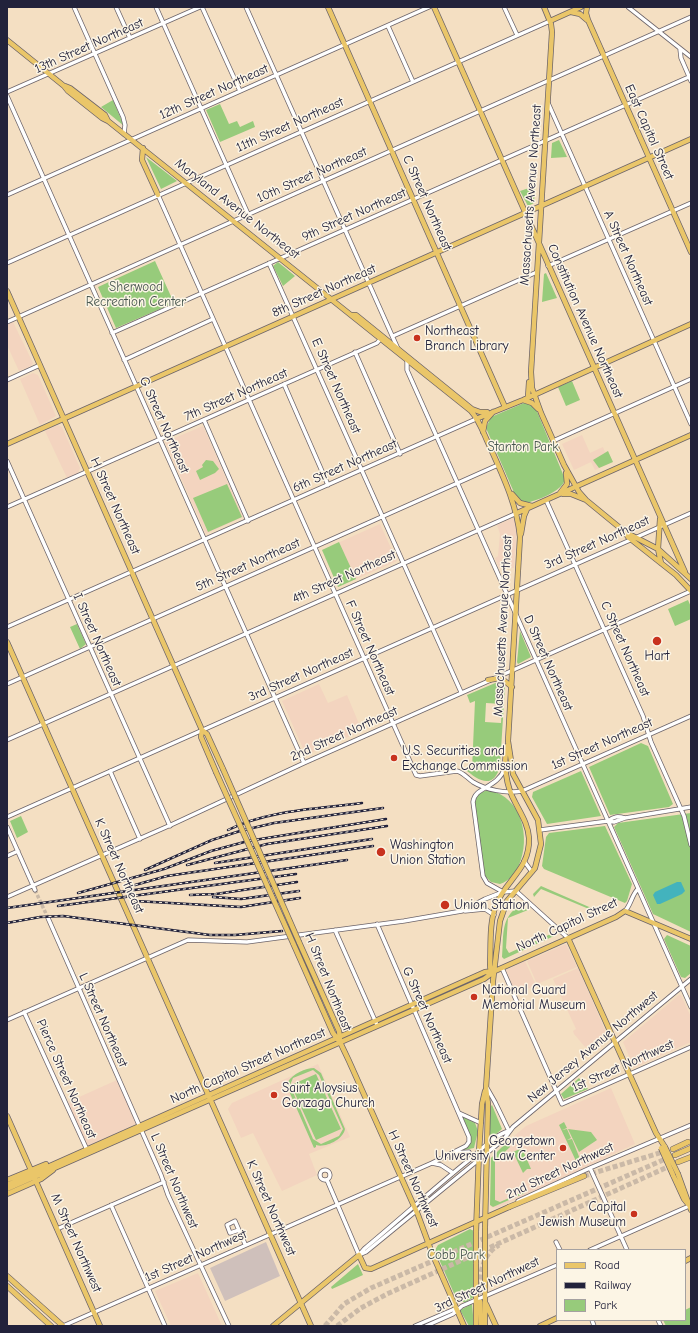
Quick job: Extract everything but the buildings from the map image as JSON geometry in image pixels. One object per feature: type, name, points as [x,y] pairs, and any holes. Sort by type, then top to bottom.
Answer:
[{"type":"highway","points":[[673,1149],[688,1142]]},
{"type":"highway","points":[[675,1155],[691,1148]]},
{"type":"highway","points":[[678,1162],[691,1157]]},
{"type":"highway","points":[[509,1207],[584,1176]]},
{"type":"highway","points":[[7,1276],[63,1326]]},
{"type":"highway","points":[[7,1286],[51,1326]]},
{"type":"highway","points":[[480,1326],[482,1300]]},
{"type":"main road","name":"C Street Northeast","points":[[328,7],[505,407]]},
{"type":"main road","name":"Constitution Avenue Northeast","points":[[434,7],[658,512],[662,526],[687,575]]},
{"type":"main road","points":[[544,7],[550,20]]},
{"type":"main road","name":"11th Street Northeast","points":[[550,20],[581,7]]},
{"type":"main road","name":"East Capitol Street","points":[[587,7],[586,11],[588,20],[691,252]]},
{"type":"main road","points":[[570,12],[580,14],[588,20]]},
{"type":"main road","name":"Massachusetts Avenue Northeast","points":[[528,397],[531,372],[548,101],[552,32],[550,20]]},
{"type":"main road","name":"Maryland Avenue Northeast","points":[[7,40],[64,86],[68,91],[143,148],[352,315],[353,318],[399,350],[470,411],[476,419]]},
{"type":"main road","name":"8th Street Northeast","points":[[7,444],[691,139]]},
{"type":"main road","points":[[143,148],[142,160],[158,195]]},
{"type":"main road","name":"H Street Northeast","points":[[7,291],[173,666],[202,730],[207,734],[223,768],[339,1031],[339,1039]]},
{"type":"main road","name":"6th Street Northeast","points":[[476,419],[523,400],[691,324]]},
{"type":"main road","name":"Maryland Avenue Northeast","points":[[381,338],[472,409],[481,412],[494,411]]},
{"type":"main road","name":"Massachusetts Avenue Northeast","points":[[531,372],[534,394]]},
{"type":"main road","points":[[534,394],[564,465],[576,487],[586,500],[676,575],[691,591]]},
{"type":"main road","points":[[523,400],[534,404],[541,413]]},
{"type":"main road","points":[[483,432],[485,421],[494,411]]},
{"type":"main road","points":[[476,419],[498,465],[517,513]]},
{"type":"main road","name":"4th Street Northeast","points":[[517,513],[691,435]]},
{"type":"main road","points":[[558,495],[567,482],[564,465]]},
{"type":"main road","points":[[508,490],[520,503],[533,506]]},
{"type":"main road","points":[[558,495],[570,494],[586,500]]},
{"type":"main road","points":[[520,537],[524,516],[527,509]]},
{"type":"main road","name":"Massachusetts Avenue Northeast","points":[[517,513],[520,537],[518,590],[506,767],[510,792],[524,818],[528,832],[528,847],[518,874]]},
{"type":"main road","name":"Constitution Avenue Northeast","points":[[661,563],[658,549],[662,526]]},
{"type":"main road","points":[[633,538],[658,549],[691,579]]},
{"type":"main road","name":"K Street Northeast","points":[[7,642],[210,1097]]},
{"type":"main road","points":[[488,680],[502,678],[512,687]]},
{"type":"main road","name":"H Street Northeast","points":[[202,730],[201,737],[216,772],[333,1033],[339,1039]]},
{"type":"main road","name":"Massachusetts Avenue Northeast","points":[[508,741],[511,769],[535,812],[540,830],[540,848],[532,872]]},
{"type":"main road","points":[[376,1023],[414,1010],[437,1000],[484,979],[492,972],[500,918],[505,905],[532,872]]},
{"type":"main road","points":[[485,1326],[476,1263],[476,1222],[478,1160],[482,1104],[486,1088],[493,981],[494,915],[503,892],[518,874]]},
{"type":"main road","points":[[516,891],[518,874]]},
{"type":"main road","points":[[625,911],[691,939]]},
{"type":"main road","name":"North Capitol Street","points":[[492,972],[625,911]]},
{"type":"main road","points":[[568,938],[616,1041],[663,1147],[684,1199],[690,1207]]},
{"type":"main road","name":"North Capitol Street Northeast","points":[[55,1166],[310,1053],[376,1023],[434,994],[485,972],[492,972]]},
{"type":"main road","points":[[434,994],[437,1000]]},
{"type":"main road","name":"H Street Northwest","points":[[339,1039],[414,1206],[464,1326]]},
{"type":"main road","points":[[476,1326],[482,1300],[485,1259],[488,1104],[486,1088]]},
{"type":"main road","name":"K Street Northwest","points":[[210,1097],[311,1326]]},
{"type":"main road","name":"M Street Northwest","points":[[7,1116],[100,1326]]},
{"type":"main road","points":[[7,1194],[47,1164],[55,1166]]},
{"type":"main road","points":[[7,1184],[55,1166]]},
{"type":"main road","points":[[7,1180],[33,1175]]},
{"type":"main road","points":[[7,1189],[33,1175]]},
{"type":"main road","name":"2nd Street Northwest","points":[[359,1255],[365,1268],[370,1270],[509,1207]]},
{"type":"main road","name":"New Jersey Avenue Northwest","points":[[273,1326],[359,1255]]},
{"type":"main road","points":[[482,1300],[496,1326]]},
{"type":"main road","points":[[540,1326],[556,1318]]},
{"type":"street","points":[[74,7],[124,119],[124,134]]},
{"type":"street","points":[[116,7],[130,38]]},
{"type":"street","points":[[156,7],[248,214]]},
{"type":"street","points":[[201,7],[240,91]]},
{"type":"street","name":"13th Street Northeast","points":[[7,92],[201,7]]},
{"type":"street","points":[[246,7],[399,350]]},
{"type":"street","name":"12th Street Northeast","points":[[7,194],[44,179],[429,7]]},
{"type":"street","points":[[504,7],[517,35]]},
{"type":"street","points":[[628,7],[691,57]]},
{"type":"street","name":"10th Street Northeast","points":[[7,322],[691,17]]},
{"type":"street","name":"11th Street Northeast","points":[[7,263],[550,20]]},
{"type":"street","points":[[388,26],[413,82]]},
{"type":"street","points":[[680,49],[682,60],[690,78]]},
{"type":"street","name":"9th Street Northeast","points":[[112,333],[562,133],[690,78]]},
{"type":"street","name":"G Street Northeast","points":[[7,96],[304,763]]},
{"type":"street","name":"A Street Northeast","points":[[548,101],[691,424]]},
{"type":"street","points":[[158,195],[202,294]]},
{"type":"street","points":[[548,266],[691,203]]},
{"type":"street","name":"E Street Northeast","points":[[269,264],[318,369],[461,692]]},
{"type":"street","points":[[393,336],[537,272]]},
{"type":"street","name":"F Street Northeast","points":[[202,294],[417,775],[457,772],[469,779]]},
{"type":"street","points":[[124,360],[214,320]]},
{"type":"street","name":"7th Street Northeast","points":[[7,507],[318,369],[381,338]]},
{"type":"street","points":[[355,352],[400,454]]},
{"type":"street","name":"D Street Northeast","points":[[407,358],[407,370],[436,437],[691,1007]]},
{"type":"street","points":[[7,380],[40,366]]},
{"type":"street","points":[[553,440],[691,379]]},
{"type":"street","points":[[284,384],[328,485]]},
{"type":"street","name":"6th Street Northeast","points":[[7,627],[476,419]]},
{"type":"street","points":[[204,420],[248,521]]},
{"type":"street","name":"I Street Northeast","points":[[7,461],[170,826]]},
{"type":"street","name":"5th Street Northeast","points":[[7,684],[498,465]]},
{"type":"street","name":"C Street Northeast","points":[[546,500],[643,716],[649,734],[681,809],[691,846]]},
{"type":"street","name":"3rd Street Northeast","points":[[7,817],[691,512]]},
{"type":"street","name":"4th Street Northeast","points":[[7,740],[517,513]]},
{"type":"street","name":"2nd Street Northeast","points":[[7,897],[170,826],[461,692],[691,591]]},
{"type":"street","name":"1st Street Northeast","points":[[469,779],[486,787],[510,792],[522,791],[691,716]]},
{"type":"street","points":[[503,892],[487,883],[483,876],[473,802],[474,797],[480,790],[498,781],[506,767]]},
{"type":"street","points":[[110,771],[140,839]]},
{"type":"street","points":[[540,830],[608,820],[614,822],[625,818],[691,808]]},
{"type":"street","points":[[7,826],[35,890]]},
{"type":"street","points":[[7,856],[18,851]]},
{"type":"street","points":[[524,861],[532,872]]},
{"type":"street","name":"North Capitol Street","points":[[625,911],[630,906],[635,892],[638,889]]},
{"type":"street","points":[[462,911],[476,903],[503,892],[516,891],[568,938]]},
{"type":"street","points":[[7,1020],[148,958],[176,944],[191,940],[239,942],[485,909],[494,915]]},
{"type":"street","name":"L Street Northeast","points":[[48,918],[140,1128]]},
{"type":"street","name":"G Street Northeast","points":[[377,924],[469,1139],[467,1145],[451,1153]]},
{"type":"street","points":[[335,930],[376,1023]]},
{"type":"street","points":[[502,968],[556,1091]]},
{"type":"street","name":"New Jersey Avenue Northwest","points":[[359,1255],[364,1249],[453,1173],[502,1134],[509,1131],[691,979]]},
{"type":"street","name":"Pierce Street Northeast","points":[[24,1012],[88,1151]]},
{"type":"street","name":"1st Street Northwest","points":[[556,1091],[562,1104],[691,1047]]},
{"type":"street","points":[[486,1088],[495,1102],[509,1131]]},
{"type":"street","points":[[459,1113],[481,1123]]},
{"type":"street","name":"2nd Street Northwest","points":[[509,1207],[525,1197],[691,1125]]},
{"type":"street","name":"L Street Northwest","points":[[140,1128],[164,1182],[174,1209],[229,1326]]},
{"type":"street","name":"New Jersey Avenue Northwest","points":[[359,1255],[366,1252],[416,1212],[504,1139],[509,1131]]},
{"type":"street","points":[[432,1163],[451,1153],[469,1152]]},
{"type":"street","points":[[432,1163],[442,1165],[453,1173]]},
{"type":"street","name":"1st Street Northwest","points":[[63,1326],[245,1244],[432,1163]]},
{"type":"street","points":[[590,1168],[627,1249]]},
{"type":"street","points":[[327,1180],[359,1255]]},
{"type":"street","points":[[57,1229],[164,1182]]},
{"type":"street","points":[[111,1205],[165,1326]]},
{"type":"street","points":[[592,1249],[690,1207]]},
{"type":"street","points":[[239,1230],[245,1244]]},
{"type":"street","points":[[556,1242],[560,1249]]},
{"type":"street","name":"3rd Street Northwest","points":[[415,1326],[482,1300],[556,1265]]},
{"type":"street","name":"3rd Street Northwest","points":[[426,1326],[453,1314],[457,1309]]},
{"type":"shaded area","points":[[13,322],[33,363],[31,366],[19,371],[7,345],[7,325]]},
{"type":"shaded area","points":[[33,373],[38,375],[56,416],[40,425],[20,379]]},
{"type":"shaded area","points":[[58,425],[62,427],[80,468],[78,473],[67,478],[45,431]]},
{"type":"shaded area","points":[[203,426],[243,517],[206,534],[165,442]]},
{"type":"shaded area","points":[[582,435],[590,453],[603,447],[605,452],[608,451],[613,462],[595,470],[591,462],[574,470],[562,444]]},
{"type":"shaded area","points":[[513,518],[517,526],[514,568],[499,568],[495,558],[498,556],[500,534],[497,525]]},
{"type":"shaded area","points":[[380,524],[397,561],[338,587],[322,550]]},
{"type":"shaded area","points":[[319,684],[328,703],[347,695],[362,731],[306,755],[282,701]]},
{"type":"shaded area","points":[[566,944],[577,967],[537,984],[527,961]]},
{"type":"shaded area","points":[[525,961],[536,985],[516,994],[506,970]]},
{"type":"shaded area","points":[[578,968],[609,1039],[596,1051],[590,1044],[585,1047],[574,1034],[573,1031],[576,1029],[553,979]]},
{"type":"shaded area","points":[[679,995],[681,995],[691,1017],[691,1042],[634,1068],[623,1042]]},
{"type":"shaded area","points":[[318,1064],[350,1137],[309,1154],[317,1175],[282,1191],[253,1133],[241,1138],[228,1109],[232,1103]]},
{"type":"shaded area","points":[[117,1080],[136,1124],[87,1146],[68,1102]]},
{"type":"shaded area","name":"Georgetown University Law Center","points":[[611,1088],[635,1144],[497,1208],[491,1207],[491,1158],[495,1152],[526,1126]]},
{"type":"shaded area","points":[[266,1242],[280,1276],[225,1301],[210,1268]]},
{"type":"shaded area","points":[[198,1273],[222,1326],[171,1326],[155,1291]]},
{"type":"green space","points":[[113,100],[124,126],[101,107]]},
{"type":"green space","points":[[220,104],[229,124],[237,121],[240,127],[253,121],[255,127],[220,142],[206,110]]},
{"type":"green space","points":[[559,140],[567,157],[551,158],[552,143]]},
{"type":"green space","points":[[146,157],[177,181],[161,189]]},
{"type":"green space","points":[[535,188],[534,203],[528,206],[520,191]]},
{"type":"green space","name":"Sherwood Recreation Center","points":[[155,261],[174,303],[116,328],[98,287]]},
{"type":"green space","points":[[278,262],[295,276],[283,286],[273,266]]},
{"type":"green space","points":[[546,273],[557,298],[542,302],[544,274]]},
{"type":"green space","points":[[572,381],[580,400],[566,406],[558,387]]},
{"type":"green space","name":"Stanton Park","points":[[524,403],[531,405],[536,409],[565,479],[560,488],[549,495],[525,503],[516,497],[486,428],[491,417]]},
{"type":"green space","points":[[608,451],[613,462],[599,468],[593,460]]},
{"type":"green space","points":[[206,460],[213,461],[219,469],[215,473],[200,480],[196,471],[203,467],[202,465]]},
{"type":"green space","points":[[227,484],[242,517],[208,532],[193,498]]},
{"type":"green space","points":[[339,542],[356,579],[338,587],[322,550]]},
{"type":"green space","points":[[688,600],[691,607],[691,619],[675,626],[668,609]]},
{"type":"green space","points":[[77,624],[86,644],[80,649],[70,627]]},
{"type":"green space","points":[[520,631],[531,657],[518,664],[517,662]]},
{"type":"green space","points":[[500,681],[505,686],[500,766],[497,774],[490,781],[480,780],[465,769],[472,769],[475,701],[470,703],[467,695]],"holes":[[[486,703],[502,704],[501,723],[485,722]]]},
{"type":"green space","points":[[641,743],[648,746],[673,804],[669,807],[610,815],[589,767]]},
{"type":"green space","points":[[581,771],[601,816],[547,824],[532,797],[533,792]]},
{"type":"green space","points":[[489,790],[500,794],[509,801],[521,820],[523,831],[523,854],[519,865],[511,877],[500,884],[491,882],[485,876],[475,815],[475,801],[477,796],[484,791]]},
{"type":"green space","points":[[691,813],[691,932],[653,914],[614,827],[618,823]]},
{"type":"green space","points":[[21,816],[28,832],[17,838],[10,821]]},
{"type":"green space","points":[[605,826],[632,884],[625,903],[544,869],[542,866],[546,837],[549,833]]},
{"type":"green space","points":[[541,886],[596,911],[591,912],[589,909],[541,889],[534,897],[533,894]]},
{"type":"green space","points":[[516,908],[528,910],[508,918],[506,948],[509,953],[553,933],[554,936],[504,959],[502,957],[505,924],[507,918]]},
{"type":"green space","points":[[667,935],[691,946],[691,973],[685,978],[681,977],[664,939]]},
{"type":"green space","points":[[314,1068],[321,1073],[345,1129],[344,1133],[337,1140],[329,1144],[320,1146],[316,1145],[314,1148],[285,1082],[288,1082],[293,1076],[303,1070]],"holes":[[[313,1070],[319,1075],[343,1129],[339,1136],[321,1144],[313,1139],[290,1085],[293,1078]]]},
{"type":"green space","points":[[316,1074],[341,1129],[316,1140],[291,1085]]},
{"type":"green space","points":[[579,1078],[588,1089],[564,1099],[561,1094]]},
{"type":"green space","points":[[492,1105],[502,1129],[489,1140],[490,1107]]},
{"type":"green space","points":[[462,1116],[475,1123],[478,1131],[474,1148],[459,1151],[471,1141]]},
{"type":"green space","points":[[564,1122],[567,1128],[562,1130],[567,1129],[571,1138],[567,1140],[572,1139],[580,1159],[576,1161],[559,1125]]},
{"type":"green space","points":[[568,1129],[591,1132],[597,1140],[579,1152]]},
{"type":"green space","points":[[508,1141],[510,1147],[495,1161],[495,1200],[500,1202],[525,1191],[525,1193],[493,1207],[490,1205],[491,1158]]},
{"type":"green space","points":[[522,1148],[531,1169],[527,1169],[523,1173],[513,1152]]},
{"type":"green space","name":"Cobb Park","points":[[470,1229],[474,1231],[474,1297],[466,1302],[461,1302],[456,1298],[435,1250],[438,1245]]},
{"type":"green space","points":[[358,1264],[363,1275],[332,1289],[331,1287]]},
{"type":"green space","points":[[472,1304],[474,1326],[469,1326],[460,1310]]},
{"type":"green space","points":[[691,1307],[691,1326],[666,1326],[664,1321],[686,1321],[686,1310]]},
{"type":"water","points":[[677,882],[681,882],[685,891],[682,894],[657,904],[653,895],[655,892]]},
{"type":"tunnel","points":[[35,890],[48,918]]},
{"type":"tunnel","points":[[584,1176],[666,1151]]},
{"type":"tunnel","points":[[325,1326],[344,1304],[371,1288],[670,1157]]},
{"type":"tunnel","points":[[337,1326],[361,1308],[387,1294],[672,1165]]},
{"type":"tunnel","points":[[480,1302],[480,1278],[484,1263],[487,1256],[499,1245]]},
{"type":"railway","points":[[228,830],[243,823],[276,814],[362,803]]},
{"type":"railway","points":[[145,870],[212,840],[240,831],[274,823],[383,808]]},
{"type":"railway","points":[[78,893],[164,869],[211,851],[248,841],[386,819]]},
{"type":"railway","points":[[187,865],[267,844],[387,826]]},
{"type":"railway","points":[[215,863],[372,839]]},
{"type":"railway","points":[[135,885],[167,876],[373,846]]},
{"type":"railway","points":[[7,908],[347,860]]},
{"type":"railway","points":[[58,906],[296,874]]},
{"type":"railway","points":[[190,895],[216,894],[297,882]]},
{"type":"railway","points":[[213,897],[241,899],[299,891]]},
{"type":"railway","points":[[135,901],[241,907],[300,898]]},
{"type":"railway","points":[[7,923],[40,917],[63,916],[210,935],[235,935],[282,931]]},
{"type":"place","name":"Northeast Branch Library","points":[[417,338]]},
{"type":"place","name":"Hart","points":[[657,641]]},
{"type":"place","name":"U.S. Securities and Exchange Commission","points":[[394,758]]},
{"type":"place","name":"Washington Union Station","points":[[381,852]]},
{"type":"place","name":"Union Station","points":[[445,905]]},
{"type":"place","name":"National Guard Memorial Museum","points":[[474,997]]},
{"type":"place","name":"Saint Aloysius Gonzaga Church","points":[[274,1095]]},
{"type":"place","name":"Georgetown University Law Center","points":[[563,1148]]},
{"type":"place","name":"Capital Jewish Museum","points":[[634,1214]]}]
